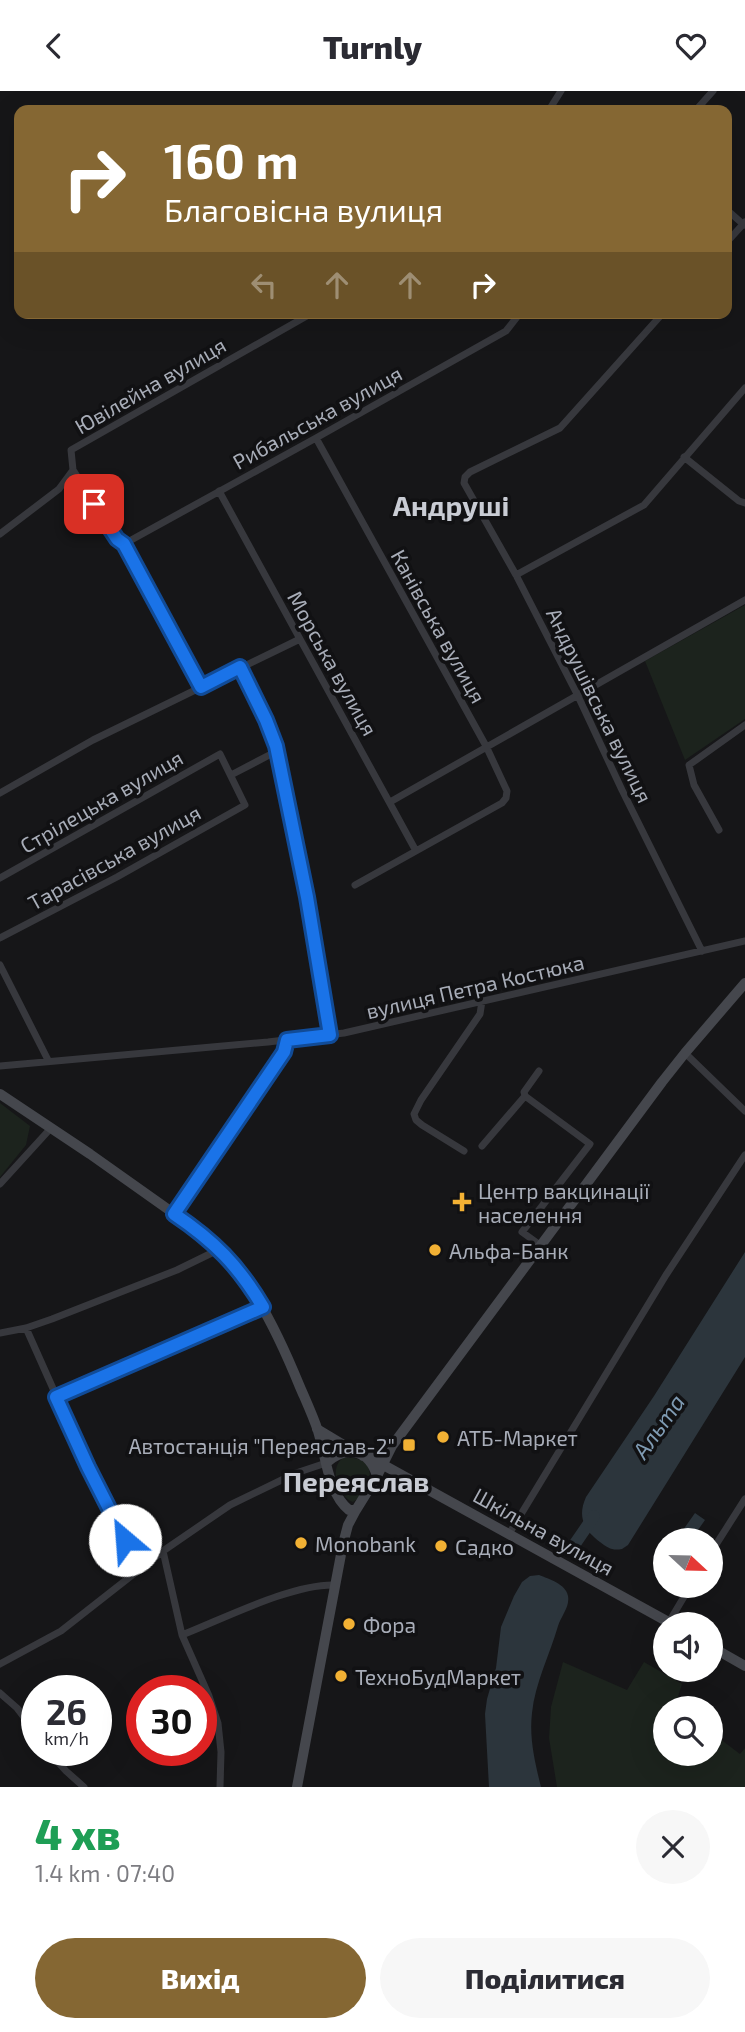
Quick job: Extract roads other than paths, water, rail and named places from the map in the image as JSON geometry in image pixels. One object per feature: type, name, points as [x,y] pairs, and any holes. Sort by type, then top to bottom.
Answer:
[{"type":"main road","points":[[298,1787],[347,1528],[382,1463],[684,1053],[745,983]]},
{"type":"main road","points":[[0,1094],[210,1240],[238,1270],[263,1307],[291,1366],[317,1429],[347,1528]]},
{"type":"main road","points":[[317,1429],[359,1454],[373,1465],[377,1476]]},
{"type":"main road","points":[[326,1463],[334,1455],[343,1452],[382,1452],[392,1446]]},
{"type":"main road","points":[[377,1476],[397,1471],[391,1459],[392,1446]]},
{"type":"main road","name":"Шкільна вулиця","points":[[359,1454],[397,1471],[653,1614]]},
{"type":"main road","points":[[342,1505],[349,1510],[356,1510]]},
{"type":"main road","points":[[723,1653],[745,1666]]},
{"type":"street","points":[[700,105],[713,91]]},
{"type":"street","name":"Ювілейна вулиця","points":[[0,534],[59,489],[73,470],[71,450],[301,319]]},
{"type":"street","name":"Рибальська вулиця","points":[[124,544],[506,331],[515,319]]},
{"type":"street","name":"Андрушівська вулиця","points":[[658,319],[560,428],[470,472],[465,477],[465,486],[516,575],[578,696],[702,951]]},
{"type":"street","points":[[516,575],[644,505],[745,388]]},
{"type":"street","name":"Канівська вулиця","points":[[316,438],[486,746],[506,788],[507,795],[502,803],[416,851]]},
{"type":"street","points":[[684,457],[745,503]]},
{"type":"street","points":[[73,470],[117,539],[124,544],[201,687]]},
{"type":"street","name":"Морська вулиця","points":[[219,491],[416,851]]},
{"type":"street","points":[[390,802],[745,600]]},
{"type":"street","points":[[0,793],[93,740],[300,639]]},
{"type":"street","points":[[240,667],[266,720],[277,751],[314,937],[330,1035]]},
{"type":"street","points":[[719,830],[694,785],[689,765],[745,725]]},
{"type":"street","points":[[230,775],[277,751]]},
{"type":"street","name":"Стрілецька вулиця","points":[[0,878],[220,754],[230,775]]},
{"type":"street","name":"Тарасівська вулиця","points":[[0,938],[117,877],[245,805],[230,775]]},
{"type":"street","points":[[355,885],[416,851]]},
{"type":"street","name":"вулиця Петра Костюка","points":[[0,1066],[330,1035],[745,941]]},
{"type":"street","points":[[0,965],[48,1060]]},
{"type":"street","points":[[464,1151],[422,1125],[414,1114],[480,1014],[482,1001]]},
{"type":"street","points":[[174,1214],[284,1052],[287,1040]]},
{"type":"street","points":[[684,1053],[745,1111]]},
{"type":"street","points":[[482,1146],[525,1096],[524,1091],[539,1071]]},
{"type":"street","points":[[525,1096],[590,1145],[522,1233],[540,1245]]},
{"type":"street","points":[[0,1184],[51,1128]]},
{"type":"street","points":[[509,1534],[666,1275],[745,1155]]},
{"type":"street","points":[[0,1333],[26,1328],[177,1270],[220,1249]]},
{"type":"street","points":[[56,1397],[263,1307]]},
{"type":"street","points":[[26,1328],[88,1467],[141,1568]]},
{"type":"street","points":[[0,1664],[61,1631],[163,1551],[229,1505],[296,1473],[326,1463]]},
{"type":"street","points":[[723,1534],[745,1499]]},
{"type":"street","points":[[163,1551],[182,1635],[216,1716],[220,1739],[220,1787]]},
{"type":"street","points":[[182,1635],[295,1591],[336,1585]]},
{"type":"street","points":[[0,1693],[21,1713]]},
{"type":"street","points":[[61,1766],[84,1787]]},
{"type":"water","points":[[745,1252],[745,1357],[628,1545],[622,1549],[610,1549],[586,1528],[582,1511],[586,1497]]},
{"type":"water","points":[[695,1513],[705,1520],[699,1528],[684,1528]]},
{"type":"water","points":[[539,1575],[561,1585],[568,1596],[567,1608],[559,1622],[539,1680],[532,1713],[532,1741],[541,1787],[489,1787],[485,1714],[496,1668],[501,1627],[522,1582],[530,1576]]},
{"type":"waterway","name":"Альта","points":[[570,1551],[594,1516]]},
{"type":"place","name":"Центр вакцинації населення","points":[[462,1202]]},
{"type":"place","name":"Альфа-Банк","points":[[435,1250]]},
{"type":"place","name":"АТБ-Маркет","points":[[443,1437]]},
{"type":"place","name":"Автостанція \"Переяслав-2\"","points":[[409,1445]]},
{"type":"place","name":"Monobank","points":[[301,1543]]},
{"type":"place","name":"Садко","points":[[441,1546]]},
{"type":"place","name":"Фора","points":[[349,1624]]},
{"type":"place","name":"ТехноБудМаркет","points":[[341,1676]]},
{"type":"district","name":"Андруші","points":[[451,505]]},
{"type":"district","name":"Переяслав","points":[[356,1481]]}]
